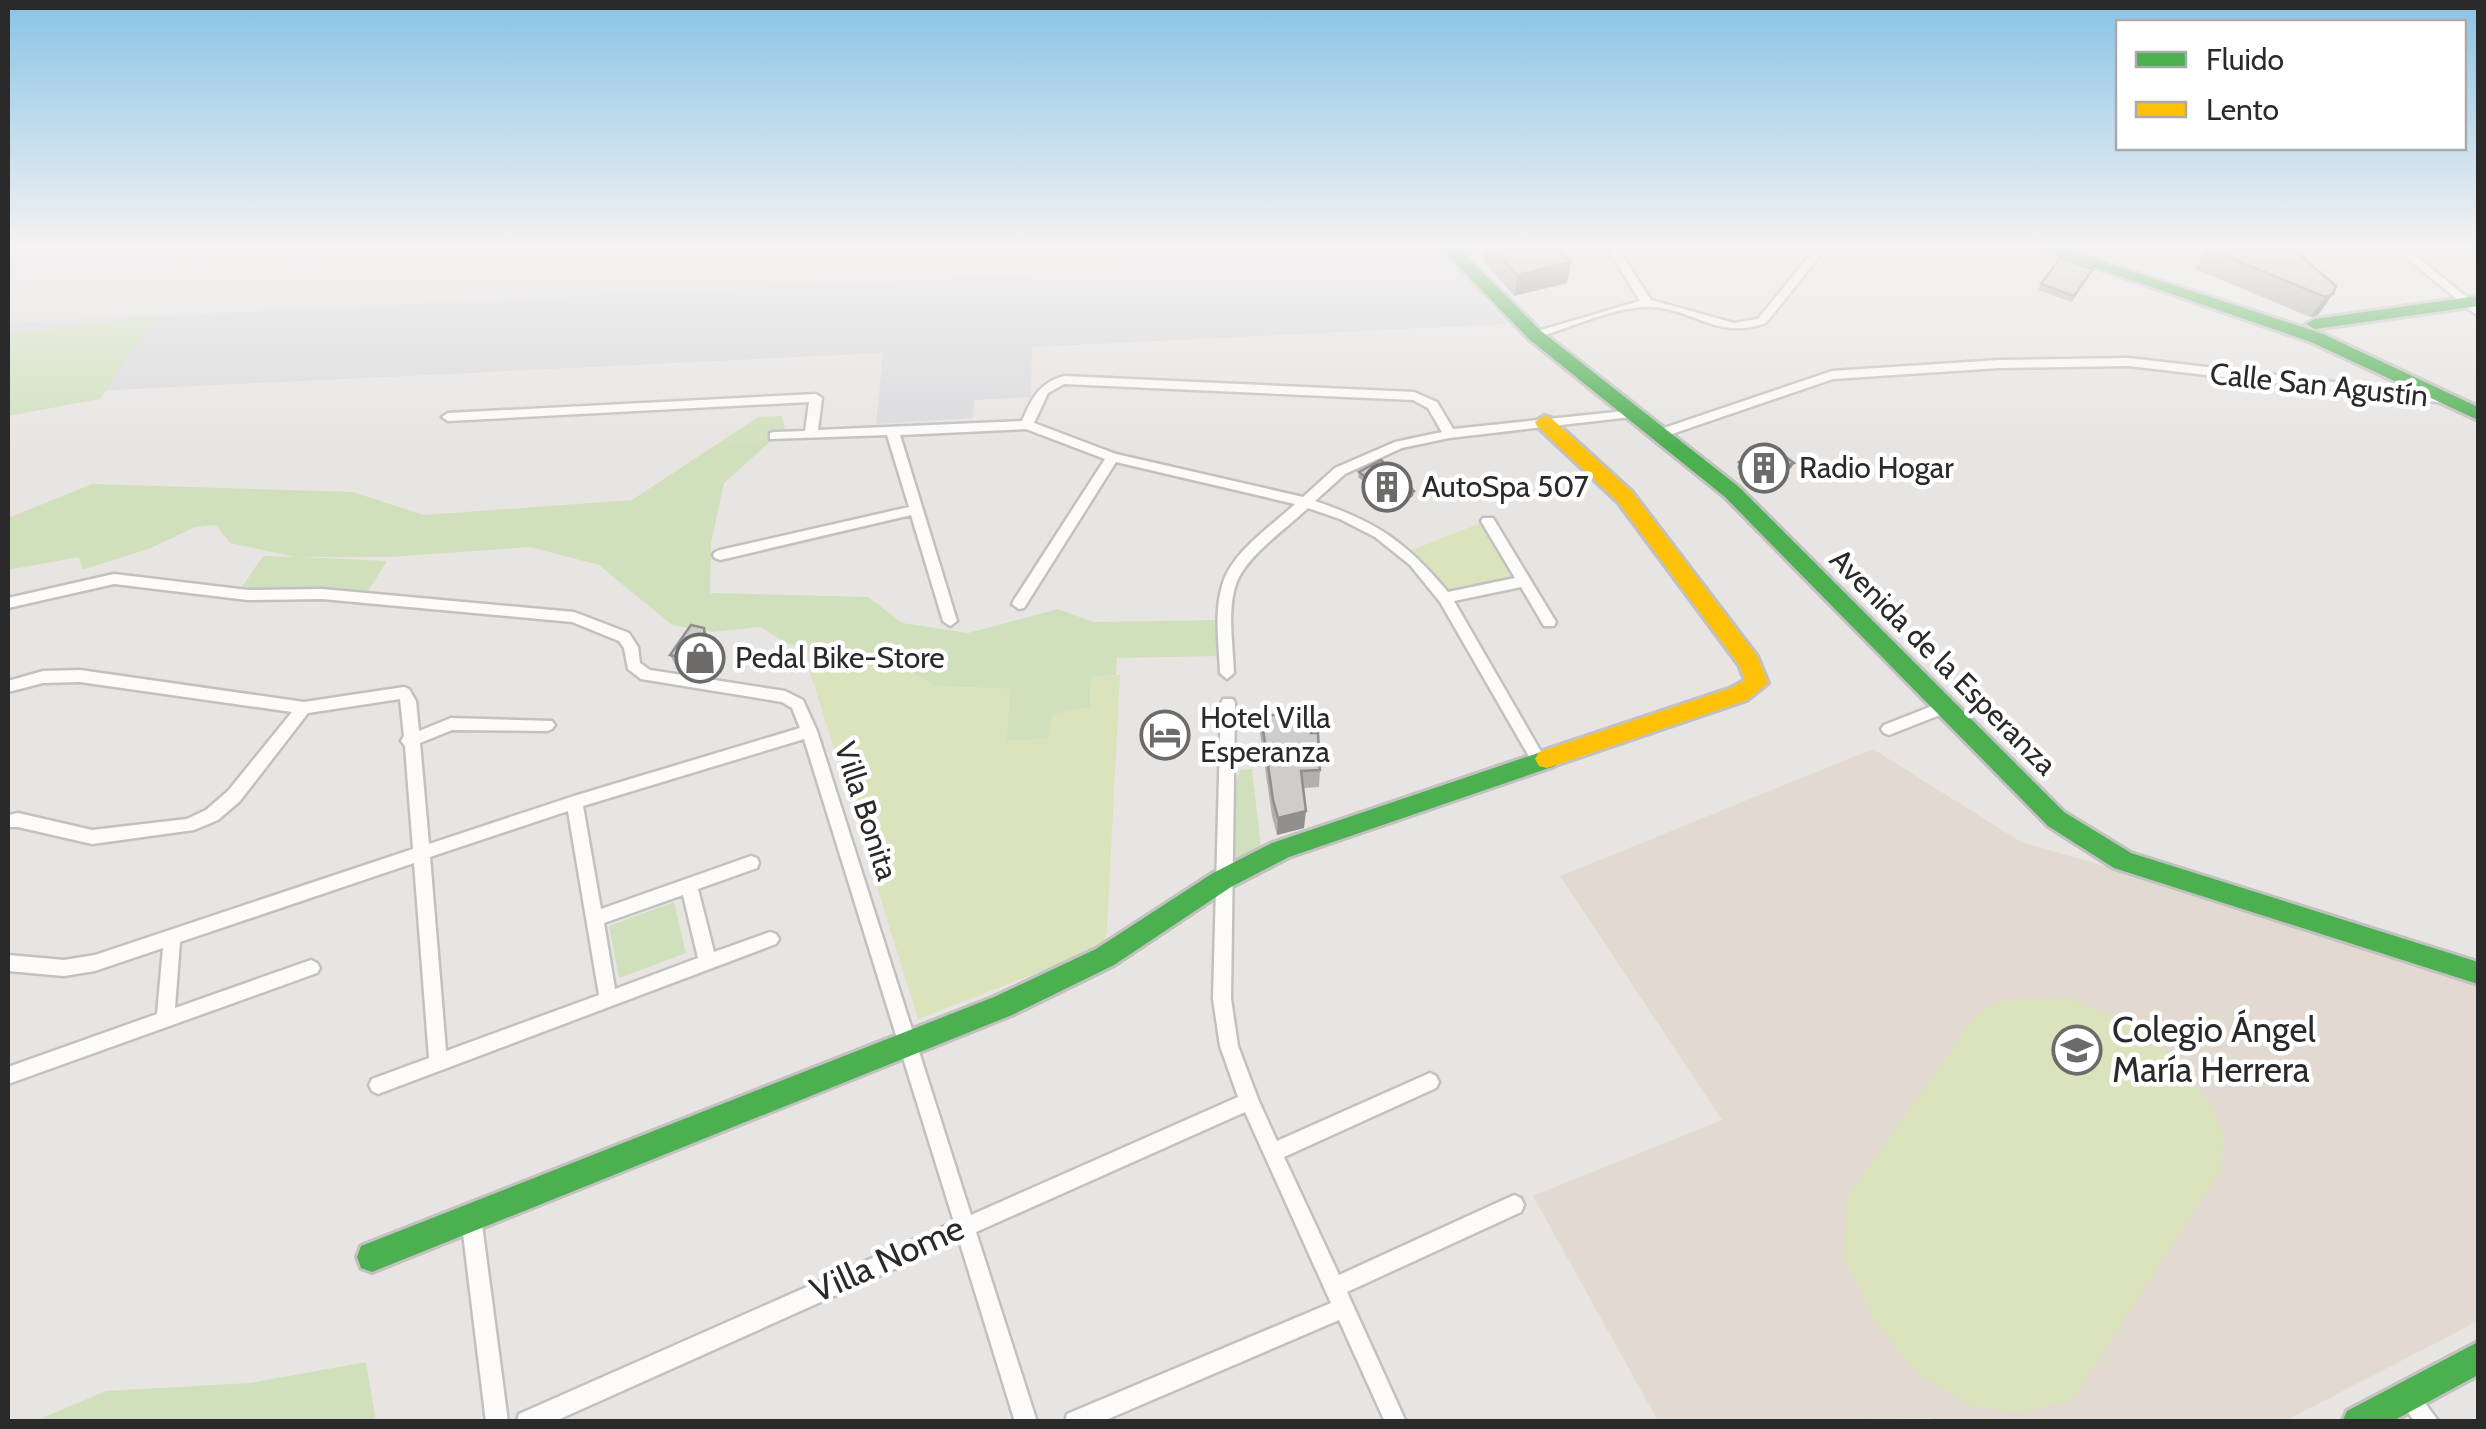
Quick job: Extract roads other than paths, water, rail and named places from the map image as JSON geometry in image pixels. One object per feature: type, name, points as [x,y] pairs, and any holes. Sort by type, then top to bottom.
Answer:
[{"type":"main road","name":"Avenida de la Esperanza","points":[[1514,316],[1534,336],[1732,492],[2056,819],[2123,862],[2478,973]]},
{"type":"main road","points":[[2256,316],[2317,338],[2478,414]]},
{"type":"main road","points":[[2261,316],[2296,326],[2385,316]]},
{"type":"main road","points":[[2293,316],[2401,361],[2478,400]]},
{"type":"main road","points":[[372,1257],[908,1045],[1105,957],[1222,880],[1281,850],[1739,694],[1757,682],[1749,662],[1625,497],[1544,422]]},
{"type":"main road","points":[[2358,1422],[2478,1358]]},
{"type":"street","points":[[1534,336],[1602,316]]},
{"type":"street","points":[[1697,316],[1734,326],[1752,325],[1766,316]]},
{"type":"street","name":"Calle San Agustín","points":[[1659,434],[1832,375],[2000,364],[2130,362],[2449,399]]},
{"type":"street","points":[[1027,424],[1042,391],[1050,382],[1064,380],[1414,396],[1429,399],[1437,406],[1450,434]]},
{"type":"street","points":[[448,416],[816,398],[811,434]]},
{"type":"street","points":[[1227,673],[1228,583],[1244,560],[1340,471],[1368,456],[1450,434],[1631,413]]},
{"type":"street","points":[[774,436],[1027,424],[1113,457],[1304,502],[1346,516],[1380,534],[1414,562],[1445,598],[1539,760]]},
{"type":"street","points":[[892,430],[950,621]]},
{"type":"street","points":[[1020,604],[1113,457]]},
{"type":"street","points":[[720,556],[916,510]]},
{"type":"street","points":[[1488,522],[1549,622]]},
{"type":"street","points":[[8,603],[114,579],[248,595],[322,594],[574,617],[624,637],[630,646],[633,666],[646,676],[785,697],[798,704],[809,731]]},
{"type":"street","points":[[1445,598],[1524,581]]},
{"type":"street","points":[[8,686],[42,677],[80,676],[304,708],[404,693],[409,702],[409,741],[438,1060]]},
{"type":"street","points":[[1228,703],[1222,998],[1229,1046],[1248,1101],[1396,1422]]},
{"type":"street","points":[[1889,729],[1946,707]]},
{"type":"street","points":[[8,822],[18,820],[92,837],[188,826],[212,814],[234,796],[304,708]]},
{"type":"street","points":[[409,741],[451,724],[547,725]]},
{"type":"street","name":"Villa Bonita","points":[[8,963],[64,968],[172,939],[574,802],[809,731],[1026,1422]]},
{"type":"street","points":[[574,802],[608,998]]},
{"type":"street","points":[[595,920],[751,863]]},
{"type":"street","points":[[688,887],[708,962]]},
{"type":"street","points":[[165,1020],[172,939]]},
{"type":"street","points":[[378,1084],[770,939]]},
{"type":"street","points":[[8,1075],[311,968]]},
{"type":"street","points":[[1274,1152],[1430,1082]]},
{"type":"street","name":"Villa Nome","points":[[527,1422],[1248,1101]]},
{"type":"street","points":[[1075,1422],[1339,1298],[1514,1204]]},
{"type":"street","points":[[471,1217],[497,1422]]},
{"type":"street","points":[[2406,1394],[2429,1422]]},
{"type":"place","name":"Radio Hogar","points":[[1764,468]]},
{"type":"place","name":"AutoSpa 507","points":[[1387,487]]},
{"type":"place","name":"Pedal Bike-Store","points":[[700,658]]},
{"type":"place","name":"Hotel Villa Esperanza","points":[[1165,735]]},
{"type":"place","name":"Colegio Ángel María Herrera","points":[[2077,1050]]}]
